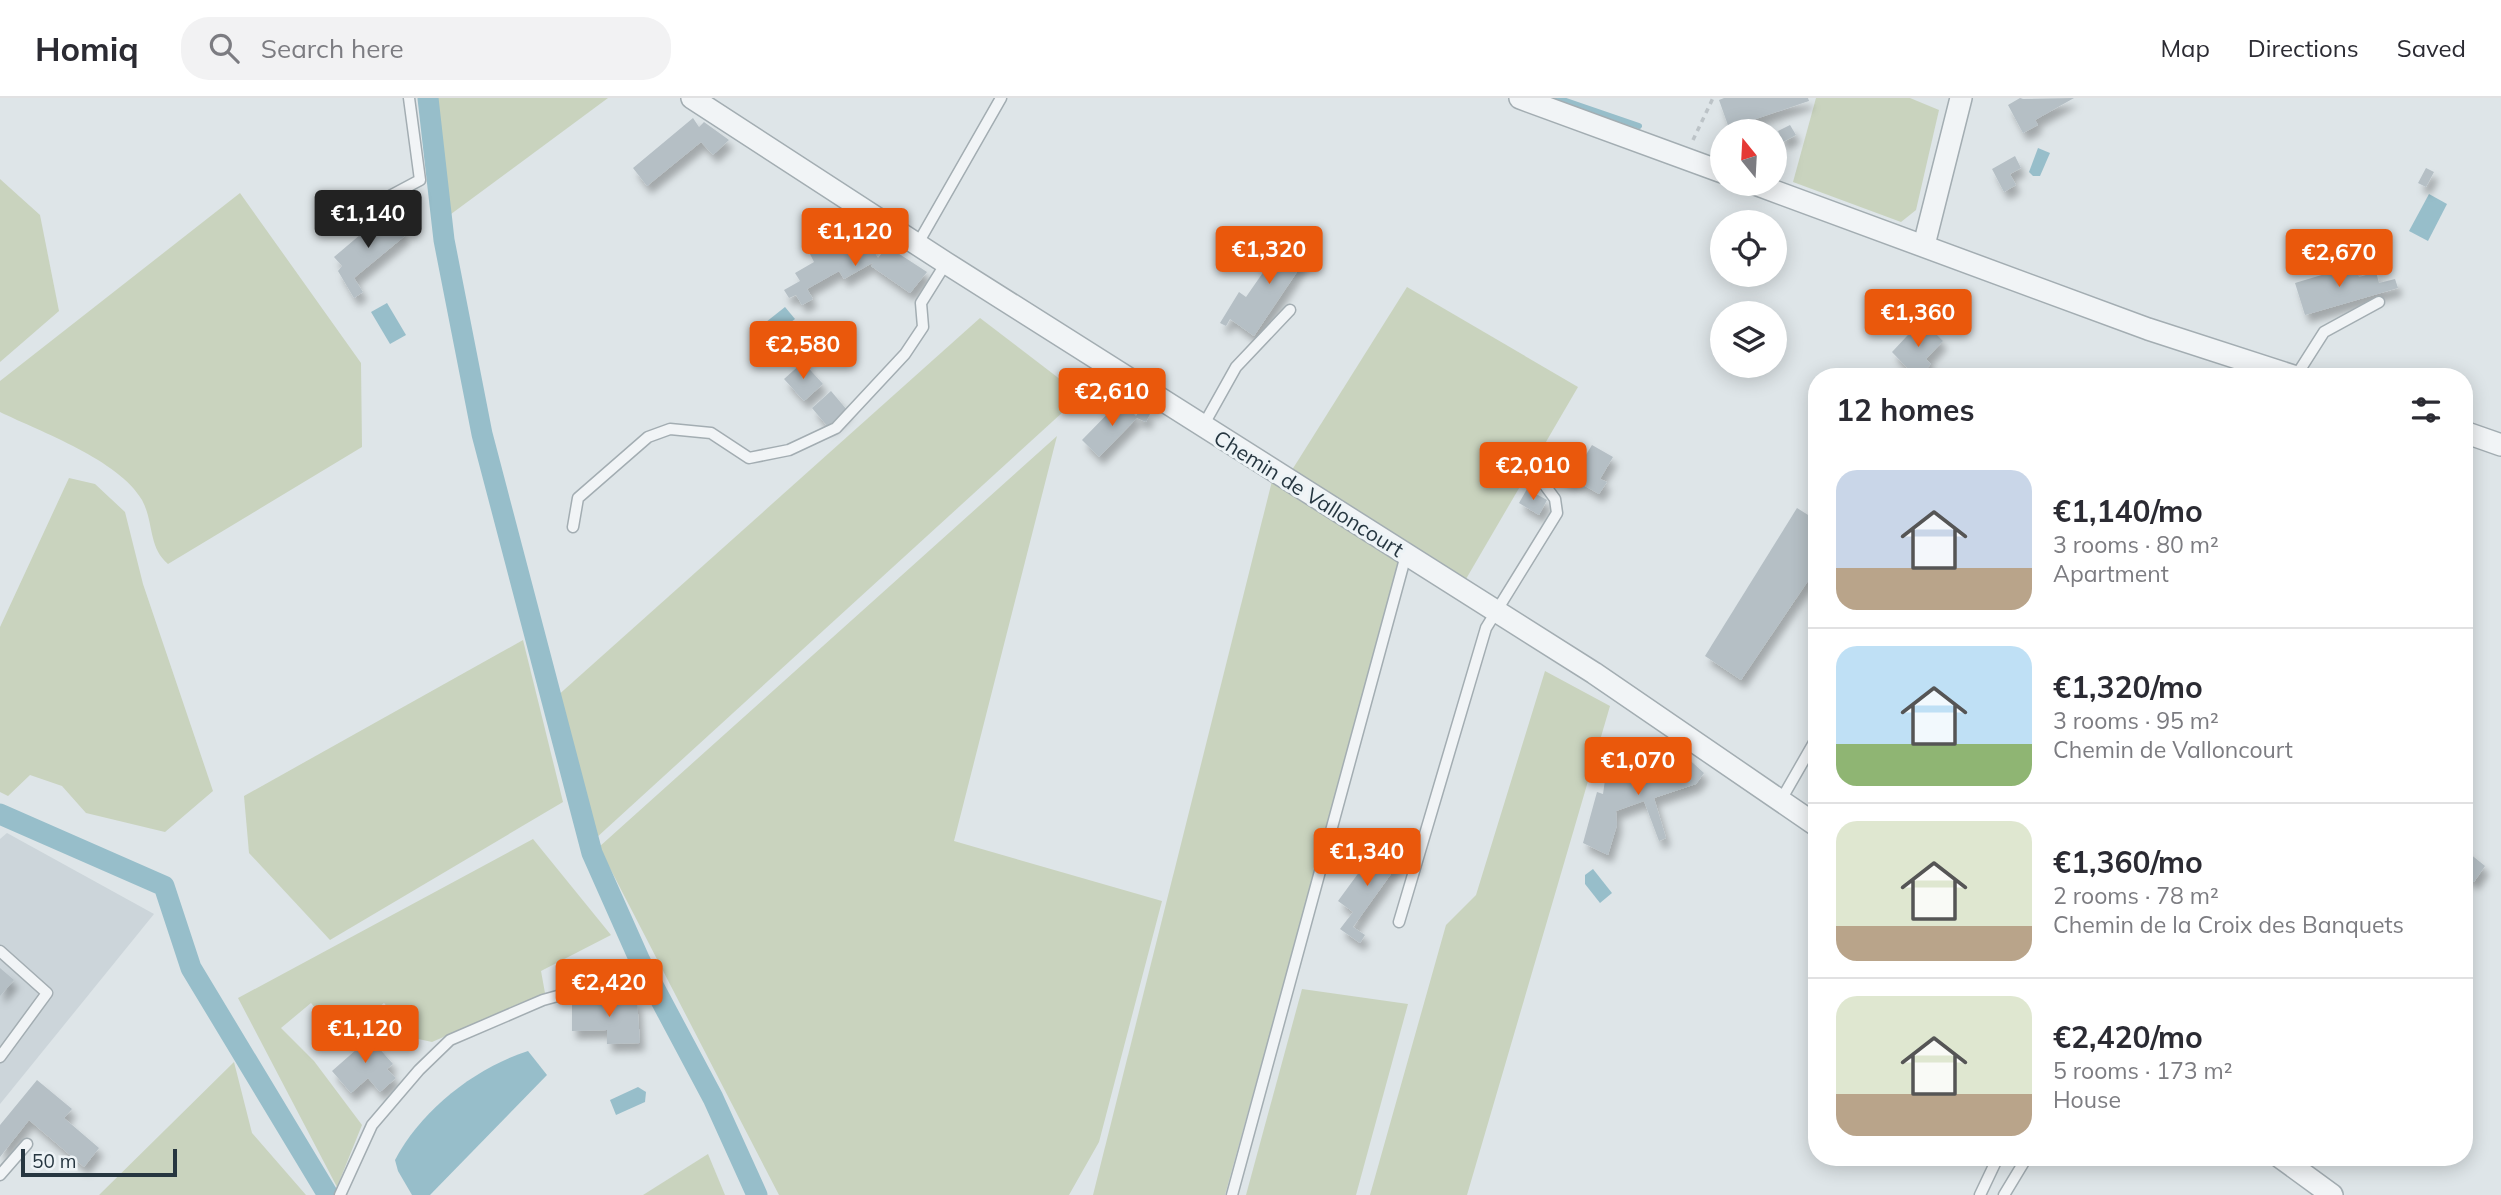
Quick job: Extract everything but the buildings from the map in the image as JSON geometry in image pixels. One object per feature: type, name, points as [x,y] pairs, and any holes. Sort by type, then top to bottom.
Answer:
[{"type":"street","name":"Chemin de Valloncourt","points":[[692,98],[946,264],[1594,673],[1808,819]]},
{"type":"street","points":[[1520,98],[1710,168]]},
{"type":"street","points":[[1924,245],[1961,98]]},
{"type":"street","points":[[1787,196],[2148,329],[2269,368]]},
{"type":"street","points":[[2473,435],[2501,445]]},
{"type":"street","points":[[2292,1166],[2332,1195]]},
{"type":"lane","points":[[345,220],[420,180],[409,98]]},
{"type":"lane","points":[[917,245],[1001,98]]},
{"type":"lane","points":[[573,527],[578,498],[648,437],[670,429],[711,433],[749,458],[789,450],[836,428],[905,354],[923,327],[921,303],[946,264]]},
{"type":"lane","points":[[2300,368],[2325,332],[2379,302]]},
{"type":"lane","points":[[1203,426],[1236,367],[1290,310]]},
{"type":"lane","points":[[1398,922],[1486,628],[1557,513],[1555,499],[1544,484]]},
{"type":"lane","points":[[1232,1195],[1406,555]]},
{"type":"lane","points":[[1781,800],[1808,753]]},
{"type":"lane","points":[[0,951],[47,993],[0,1057]]},
{"type":"lane","points":[[340,1195],[372,1125],[419,1070],[450,1040],[544,1000],[583,989],[617,985]]},
{"type":"lane","points":[[0,1175],[27,1144]]},
{"type":"lane","points":[[1980,1195],[1994,1166]]},
{"type":"lane","points":[[2004,1195],[2022,1166]]},
{"type":"path","points":[[1684,158],[1713,98]]},
{"type":"shaded area","points":[[7,833],[154,914],[0,1104],[0,839]]},
{"type":"green space","points":[[432,98],[608,98],[447,217]]},
{"type":"green space","points":[[1816,98],[1910,98],[1939,110],[1916,210],[1901,222],[1793,182]]},
{"type":"green space","points":[[0,179],[40,215],[59,311],[0,362]]},
{"type":"green space","points":[[240,193],[361,363],[362,447],[168,564],[157,550],[146,508],[131,486],[116,472],[78,448],[0,412],[0,381]]},
{"type":"green space","points":[[1407,287],[1578,387],[1466,579],[1292,470]]},
{"type":"green space","points":[[980,318],[1065,383],[1075,401],[595,839],[555,698]]},
{"type":"green space","points":[[1057,436],[954,841],[1162,901],[1099,1142],[1069,1195],[779,1195],[599,847]]},
{"type":"green space","points":[[1273,477],[1401,561],[1225,1195],[1093,1195]]},
{"type":"green space","points":[[69,478],[95,484],[125,512],[143,584],[213,791],[165,832],[86,813],[62,786],[30,775],[8,796],[0,792],[0,627]]},
{"type":"green space","points":[[523,640],[563,802],[330,940],[249,853],[244,796]]},
{"type":"green space","points":[[1545,671],[1610,706],[1467,1195],[1370,1195],[1446,925],[1476,895]]},
{"type":"green space","points":[[533,839],[611,935],[541,971],[545,993],[432,1042],[414,1038],[384,1003],[340,1038],[311,1003],[281,1028],[314,1061],[362,1125],[337,1187],[238,998]]},
{"type":"green space","points":[[1302,989],[1408,1004],[1356,1195],[1246,1195]]},
{"type":"green space","points":[[234,1062],[252,1133],[306,1195],[99,1195]]},
{"type":"green space","points":[[708,1154],[725,1195],[643,1195]]},
{"type":"water","points":[[2038,148],[2050,153],[2040,176],[2033,176],[2029,172]]},
{"type":"water","points":[[2429,194],[2447,204],[2428,241],[2409,231]]},
{"type":"water","points":[[387,303],[406,335],[390,344],[371,312]]},
{"type":"water","points":[[785,307],[795,319],[765,342],[756,330]]},
{"type":"water","points":[[1593,869],[1612,893],[1600,903],[1585,884],[1585,875]]},
{"type":"water","points":[[528,1051],[547,1075],[430,1195],[412,1195],[398,1171],[395,1160],[419,1124],[451,1093],[469,1080]]},
{"type":"water","points":[[638,1087],[646,1092],[645,1102],[616,1115],[610,1100]]},
{"type":"waterway","points":[[428,98],[444,240],[482,434],[592,853],[640,961],[713,1098],[757,1195]]},
{"type":"waterway","points":[[1557,98],[1639,126]]},
{"type":"waterway","points":[[0,814],[164,886],[191,968],[328,1195]]}]
